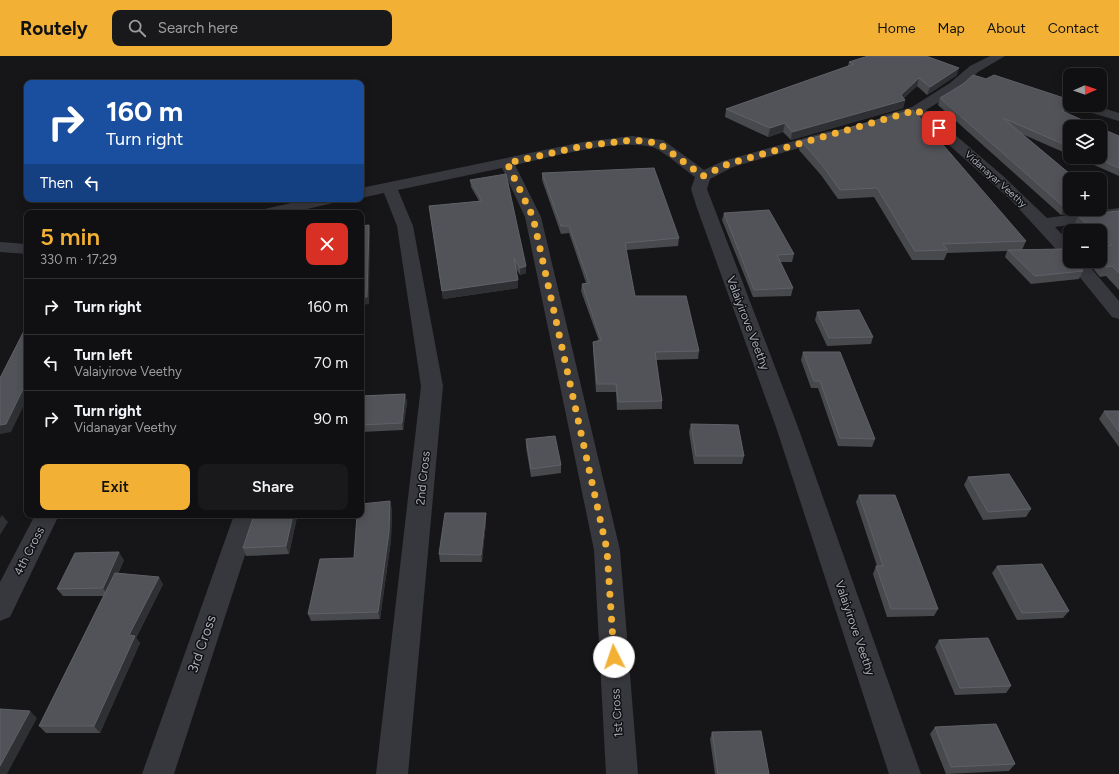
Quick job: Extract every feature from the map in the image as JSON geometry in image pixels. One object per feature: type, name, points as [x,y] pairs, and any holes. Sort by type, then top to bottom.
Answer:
[{"type":"street","points":[[364,192],[583,146],[632,140],[658,143],[703,176],[728,164],[917,110],[981,71],[998,56]]},
{"type":"street","name":"Vidanayar Veethy","points":[[917,110],[983,164],[1044,223],[1063,246]]},
{"type":"street","points":[[1103,112],[1119,117]]},
{"type":"street","name":"1st Cross","points":[[507,163],[533,217],[607,550],[622,774]]},
{"type":"street","name":"Valaiyirove Veethy","points":[[703,176],[699,189],[705,208],[786,427],[905,774]]},
{"type":"street","name":"2nd Cross","points":[[389,187],[405,226],[432,386],[392,774]]},
{"type":"street","points":[[295,210],[315,208],[326,202]]},
{"type":"street","points":[[1044,223],[1119,213]]},
{"type":"street","points":[[0,247],[24,249]]},
{"type":"street","points":[[1082,268],[1119,313]]},
{"type":"street","name":"4th Cross","points":[[0,609],[46,518]]},
{"type":"street","name":"3rd Cross","points":[[158,774],[245,518]]},
{"type":"building","points":[[868,56],[926,56],[959,68],[930,87],[919,78],[901,95],[905,100],[792,132],[785,123],[770,128],[726,109],[854,64],[849,62]]},
{"type":"building","points":[[973,75],[986,79],[994,75],[1063,98],[1062,111],[1082,120],[1063,120],[1063,144],[1003,118],[1068,172],[1063,172],[1063,206],[940,98],[963,84]]},
{"type":"building","points":[[913,110],[1026,241],[943,244],[948,250],[915,251],[877,188],[840,190],[823,166],[801,141]]},
{"type":"building","points":[[1107,131],[1119,136],[1119,168],[1107,163]]},
{"type":"building","points":[[654,168],[679,238],[625,243],[635,296],[686,296],[699,351],[655,352],[662,401],[618,402],[616,384],[597,384],[593,342],[601,340],[582,284],[589,283],[569,226],[561,226],[542,173]]},
{"type":"building","points":[[506,174],[526,266],[520,268],[514,258],[518,280],[442,291],[429,206],[482,201],[470,180]]},
{"type":"building","points":[[769,210],[794,254],[777,255],[793,288],[754,290],[724,213]]},
{"type":"building","points":[[1119,211],[1119,273],[1112,266],[1107,267],[1107,245],[1112,245],[1107,241],[1107,224],[1087,224],[1078,216],[1107,216],[1107,212]]},
{"type":"building","points":[[369,225],[367,297],[364,297],[364,226]]},
{"type":"building","points":[[1063,249],[1063,268],[1081,268],[1083,271],[1035,276],[1008,250]]},
{"type":"building","points":[[859,310],[873,337],[829,338],[817,312]]},
{"type":"building","points":[[24,331],[24,387],[6,424],[0,425],[0,378]]},
{"type":"building","points":[[803,352],[840,352],[875,439],[840,438],[820,381],[814,381]]},
{"type":"building","points":[[405,394],[402,423],[364,425],[364,396]]},
{"type":"building","points":[[1104,411],[1119,411],[1119,432]]},
{"type":"building","points":[[691,424],[738,425],[744,456],[696,456]]},
{"type":"building","points":[[555,436],[561,465],[531,469],[526,439]]},
{"type":"building","points":[[1009,474],[1031,509],[988,512],[968,477]]},
{"type":"building","points":[[859,495],[895,495],[938,609],[891,609],[876,566],[883,566]]},
{"type":"building","points":[[390,501],[389,532],[378,612],[308,614],[320,559],[354,558],[357,518],[364,518],[364,504]]},
{"type":"building","points":[[445,513],[486,513],[481,555],[439,554]]},
{"type":"building","points":[[253,518],[292,518],[286,546],[243,548]]},
{"type":"building","points":[[119,552],[103,588],[57,589],[75,553]]},
{"type":"building","points":[[1042,564],[1069,611],[1022,613],[997,566]]},
{"type":"building","points":[[115,573],[159,577],[129,635],[135,636],[94,726],[39,726]]},
{"type":"building","points":[[988,638],[1011,686],[960,688],[939,640]]},
{"type":"building","points":[[0,709],[30,711],[0,766]]},
{"type":"building","points":[[996,724],[1015,764],[951,767],[935,727]]},
{"type":"building","points":[[761,731],[769,774],[718,774],[712,732]]},
{"type":"route","points":[[614,657],[607,550],[533,217],[507,163],[583,146],[632,140],[658,143],[703,176],[728,164],[917,110],[939,128]]}]
